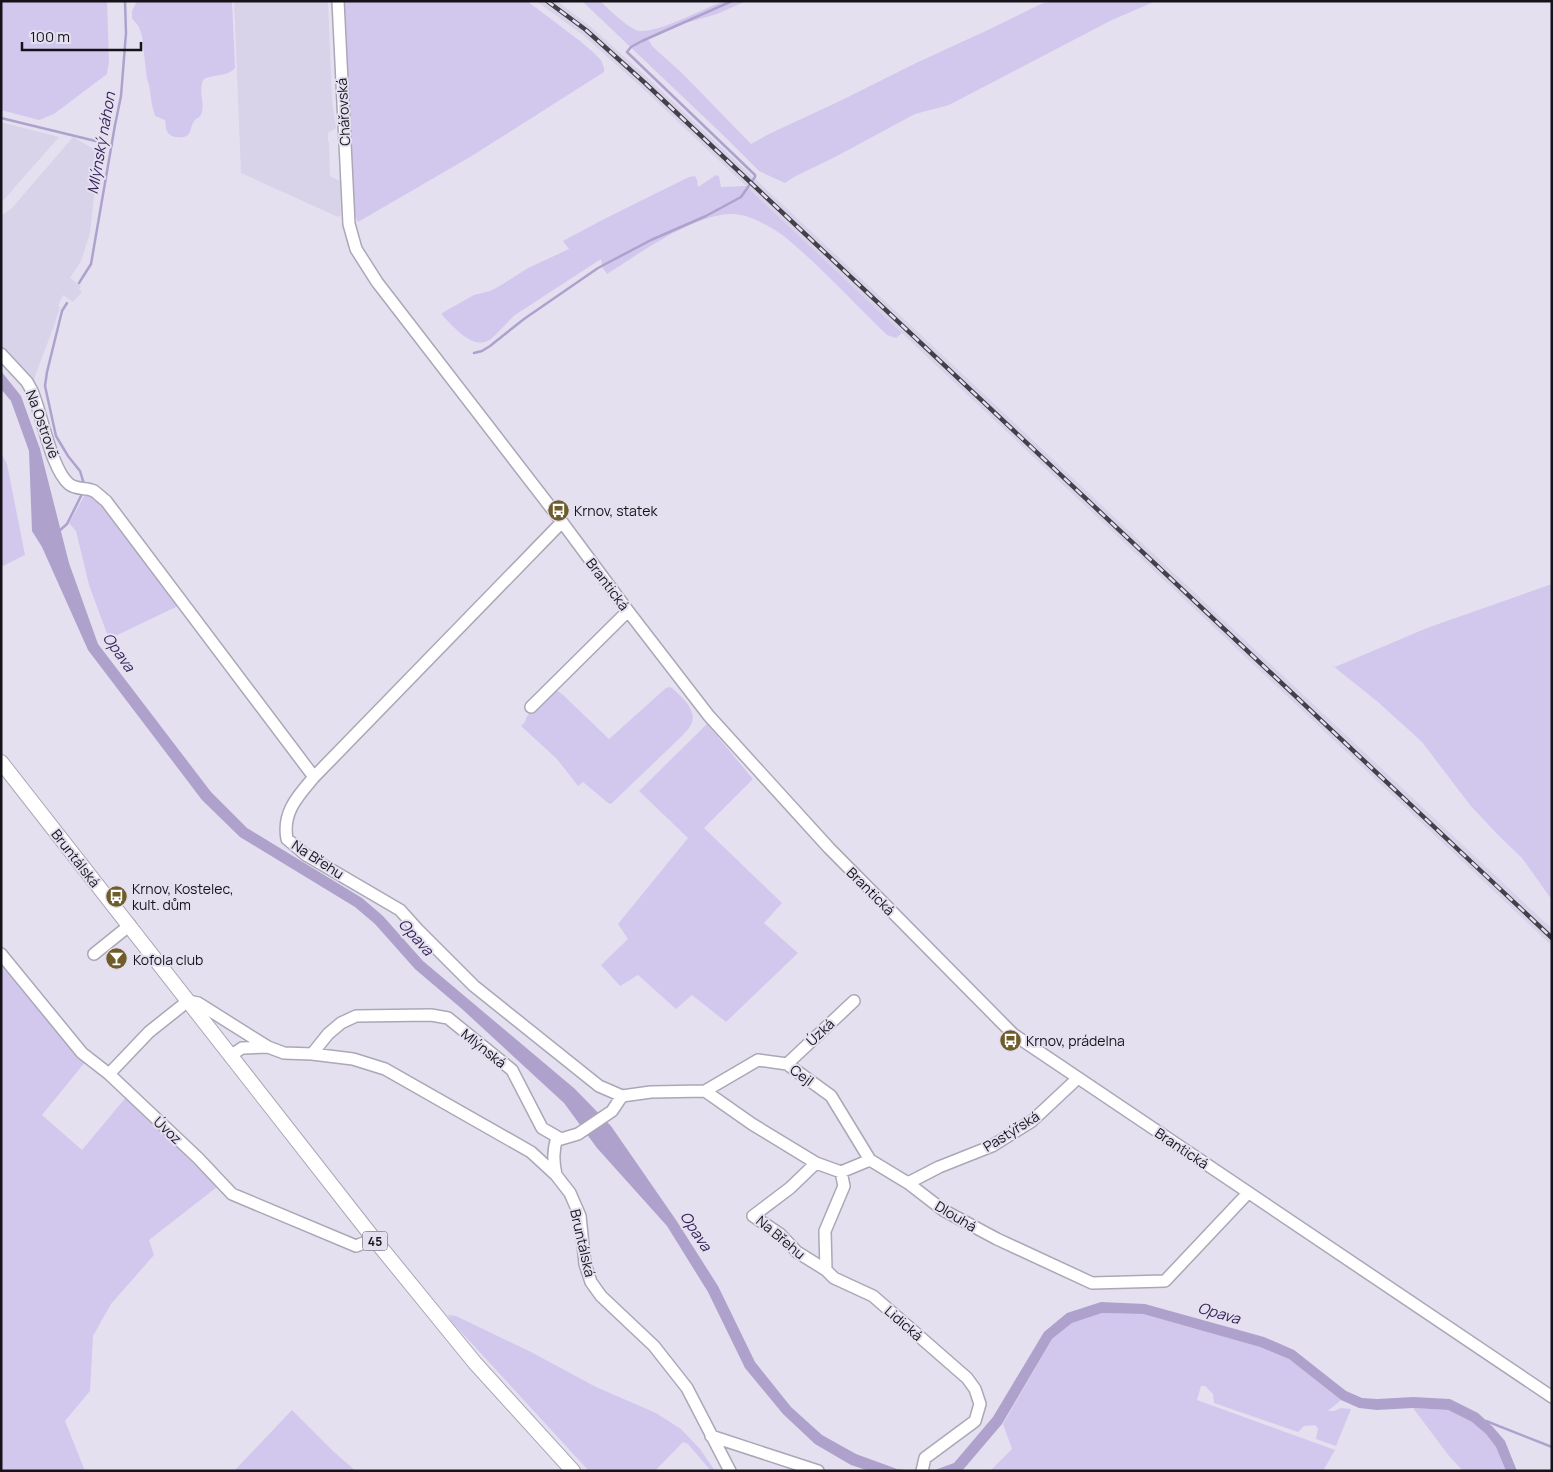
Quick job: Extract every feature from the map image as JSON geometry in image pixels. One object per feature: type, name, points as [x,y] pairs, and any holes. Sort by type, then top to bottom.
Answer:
[{"type":"main road","name":"Bruntálská","points":[[1,762],[374,1239],[475,1362],[573,1471]]},
{"type":"street","name":"Chářovská","points":[[338,1],[350,228]]},
{"type":"street","name":"Brantická","points":[[350,228],[356,248],[377,282],[709,716],[829,848],[1013,1034],[1552,1397]]},
{"type":"street","name":"Na Ostrově","points":[[1,354],[27,382],[32,391],[53,456],[61,474],[68,483],[93,491],[106,501],[314,777]]},
{"type":"street","points":[[314,777],[562,522]]},
{"type":"street","points":[[530,707],[628,611]]},
{"type":"street","name":"Na Břehu","points":[[314,777],[292,803],[286,824],[287,839],[306,855],[400,910],[474,986],[599,1086],[622,1096]]},
{"type":"street","points":[[94,954],[130,925]]},
{"type":"street","name":"Úvoz","points":[[1,954],[82,1053],[109,1074],[198,1158],[232,1194],[356,1246],[374,1239]]},
{"type":"street","points":[[109,1074],[149,1032],[188,1001]]},
{"type":"street","name":"Bruntálská","points":[[188,1001],[198,1003],[268,1047],[284,1053],[353,1059],[385,1069],[530,1152],[556,1175],[570,1193],[580,1216],[585,1264],[591,1282],[601,1296],[654,1346],[687,1388],[730,1471]]},
{"type":"street","name":"Úzká","points":[[787,1064],[854,1001]]},
{"type":"street","name":"Mlýnská","points":[[312,1054],[328,1034],[342,1023],[356,1016],[431,1015],[448,1018],[512,1070],[542,1128],[557,1137]]},
{"type":"street","name":"Bruntálská","points":[[230,1056],[242,1048],[268,1047]]},
{"type":"street","name":"Cejl","points":[[704,1091],[758,1060],[787,1064],[831,1096],[870,1160]]},
{"type":"street","name":"Pastýřská","points":[[908,1183],[939,1166],[992,1146],[1032,1121],[1078,1078]]},
{"type":"street","points":[[556,1175],[553,1150],[557,1137],[561,1139],[578,1134],[612,1111],[622,1096],[651,1092],[704,1091],[752,1124],[816,1162],[840,1172],[870,1160]]},
{"type":"street","name":"Dlouhá","points":[[870,1160],[908,1183],[950,1214],[996,1239],[1092,1283],[1165,1281],[1248,1193]]},
{"type":"street","name":"Na Břehu","points":[[816,1162],[790,1188],[753,1216],[780,1234],[797,1252],[826,1270]]},
{"type":"street","points":[[826,1270],[825,1231],[844,1186],[840,1172]]},
{"type":"street","name":"Lidická","points":[[826,1270],[834,1278],[873,1296],[967,1378],[975,1389],[980,1404],[975,1422],[925,1458],[923,1467]]},
{"type":"street","points":[[712,1436],[818,1471]]},
{"type":"shaded area","points":[[1,1],[107,1],[109,61],[107,74],[54,114],[39,120],[1,110]]},
{"type":"shaded area","points":[[137,1],[232,1],[235,68],[229,73],[204,79],[201,88],[203,106],[201,115],[195,120],[190,132],[186,136],[171,136],[166,130],[165,120],[155,116],[147,79],[142,36],[139,27],[132,18],[132,11]]},
{"type":"shaded area","points":[[234,1],[328,1],[332,101],[336,128],[328,133],[328,141],[330,176],[340,181],[341,215],[338,217],[241,173]]},
{"type":"shaded area","points":[[344,1],[527,1],[594,53],[601,60],[604,72],[470,157],[358,222],[353,203]]},
{"type":"shaded area","points":[[536,1],[557,1],[590,26],[649,79],[1552,929],[1552,946],[641,87],[583,35]]},
{"type":"shaded area","points":[[582,1],[600,1],[626,24],[636,30],[644,31],[666,26],[723,2],[746,1],[717,14],[675,26],[648,39],[653,47],[682,73],[751,144],[1041,4],[1051,1],[1156,1],[1112,20],[949,105],[915,114],[785,183],[759,171]]},
{"type":"shaded area","points":[[1,122],[59,137],[1,203]]},
{"type":"shaded area","points":[[73,137],[99,152],[90,233],[81,261],[70,278],[81,286],[79,289],[82,292],[73,302],[63,295],[58,306],[60,307],[54,326],[35,376],[34,385],[1,350],[1,216],[12,208]]},
{"type":"shaded area","points":[[716,175],[719,176],[721,187],[746,186],[902,333],[896,338],[887,335],[811,260],[780,233],[753,219],[733,214],[718,215],[685,227],[607,274],[602,267],[601,259],[515,315],[492,338],[485,342],[478,342],[465,337],[442,315],[442,313],[474,295],[490,291],[528,268],[569,249],[563,241],[604,219],[689,177],[695,176],[698,187]]},
{"type":"shaded area","points":[[1,371],[21,396],[40,449],[69,563],[98,644],[211,792],[247,828],[362,898],[383,916],[423,961],[575,1089],[611,1126],[676,1220],[718,1286],[755,1362],[791,1407],[822,1435],[856,1454],[897,1469],[916,1471],[869,1471],[851,1465],[815,1444],[783,1414],[745,1368],[708,1292],[667,1226],[597,1148],[564,1103],[462,1009],[415,969],[375,924],[355,907],[240,837],[202,800],[88,650],[42,547],[32,531],[29,451],[11,401],[1,389]]},
{"type":"shaded area","points":[[1,453],[7,464],[25,555],[1,567]]},
{"type":"shaded area","points":[[87,491],[93,493],[180,605],[109,639],[89,585],[76,531],[69,523]]},
{"type":"shaded area","points":[[1552,584],[1552,900],[1522,858],[1470,805],[1422,742],[1378,702],[1328,662],[1335,667],[1427,628]]},
{"type":"shaded area","points":[[670,687],[690,707],[693,717],[691,726],[611,804],[583,782],[578,786],[557,759],[521,726],[527,716],[553,688],[562,694],[609,739],[666,688]]},
{"type":"shaded area","points":[[707,724],[753,779],[704,828],[782,903],[764,923],[798,953],[726,1022],[692,995],[676,1009],[638,975],[620,986],[601,965],[628,939],[618,924],[688,838],[639,791]]},
{"type":"shaded area","points":[[1,963],[86,1061],[42,1115],[82,1150],[127,1096],[217,1187],[149,1240],[154,1255],[111,1304],[93,1336],[90,1391],[65,1421],[85,1471],[1,1471]]},
{"type":"shaded area","points":[[1101,1302],[1145,1304],[1264,1337],[1294,1350],[1346,1391],[1362,1398],[1413,1397],[1450,1399],[1478,1413],[1493,1427],[1505,1441],[1517,1471],[1506,1471],[1496,1447],[1486,1434],[1472,1422],[1448,1410],[1413,1408],[1377,1410],[1359,1408],[1341,1400],[1289,1359],[1260,1347],[1143,1314],[1102,1313],[1072,1323],[1052,1339],[1002,1424],[962,1471],[919,1471],[935,1470],[954,1463],[993,1417],[1044,1332],[1067,1313]]},
{"type":"shaded area","points":[[1102,1313],[1143,1314],[1260,1347],[1289,1359],[1341,1400],[1328,1411],[1341,1408],[1351,1409],[1336,1446],[1316,1439],[1318,1428],[1315,1425],[1304,1426],[1298,1432],[1214,1403],[1213,1394],[1205,1386],[1201,1386],[1197,1400],[1335,1450],[1323,1471],[990,1471],[1012,1449],[1003,1424],[1052,1339],[1072,1323]]},
{"type":"shaded area","points":[[448,1315],[456,1316],[529,1351],[596,1387],[656,1413],[681,1429],[700,1449],[715,1471],[711,1471],[688,1444],[683,1442],[655,1471],[589,1471],[452,1322]]},
{"type":"shaded area","points":[[1413,1408],[1448,1410],[1472,1422],[1486,1434],[1496,1447],[1506,1471],[1463,1471],[1449,1456]]},
{"type":"shaded area","points":[[292,1410],[334,1452],[356,1471],[234,1471]]},
{"type":"waterway","name":"Mlýnský náhon","points":[[79,283],[91,264],[121,96],[126,33],[125,1]]},
{"type":"waterway","points":[[474,353],[490,346],[524,319],[598,268],[651,240],[706,216],[741,197],[755,175],[627,52],[631,47],[642,41],[732,1]]},
{"type":"waterway","points":[[1,118],[112,145]]},
{"type":"waterway","name":"Mlýnský náhon","points":[[67,303],[62,311],[45,386],[56,436],[80,471],[84,484]]},
{"type":"waterway","name":"Mlýnský náhon","points":[[59,531],[67,524],[83,492]]},
{"type":"waterway","points":[[1486,1421],[1552,1447]]},
{"type":"railway","points":[[547,1],[586,30],[645,83],[1552,938]]},
{"type":"place","name":"Krnov, statek","points":[[558,510]]},
{"type":"place","name":"Krnov, Kostelec, kult. dům","points":[[116,896]]},
{"type":"place","name":"Kofola club","points":[[117,959]]},
{"type":"place","name":"Krnov, prádelna","points":[[1010,1040]]},
{"type":"water label","name":"Opava","points":[[119,652]]},
{"type":"water label","name":"Opava","points":[[416,937]]},
{"type":"water label","name":"Opava","points":[[696,1231]]},
{"type":"water label","name":"Opava","points":[[1219,1313]]}]
